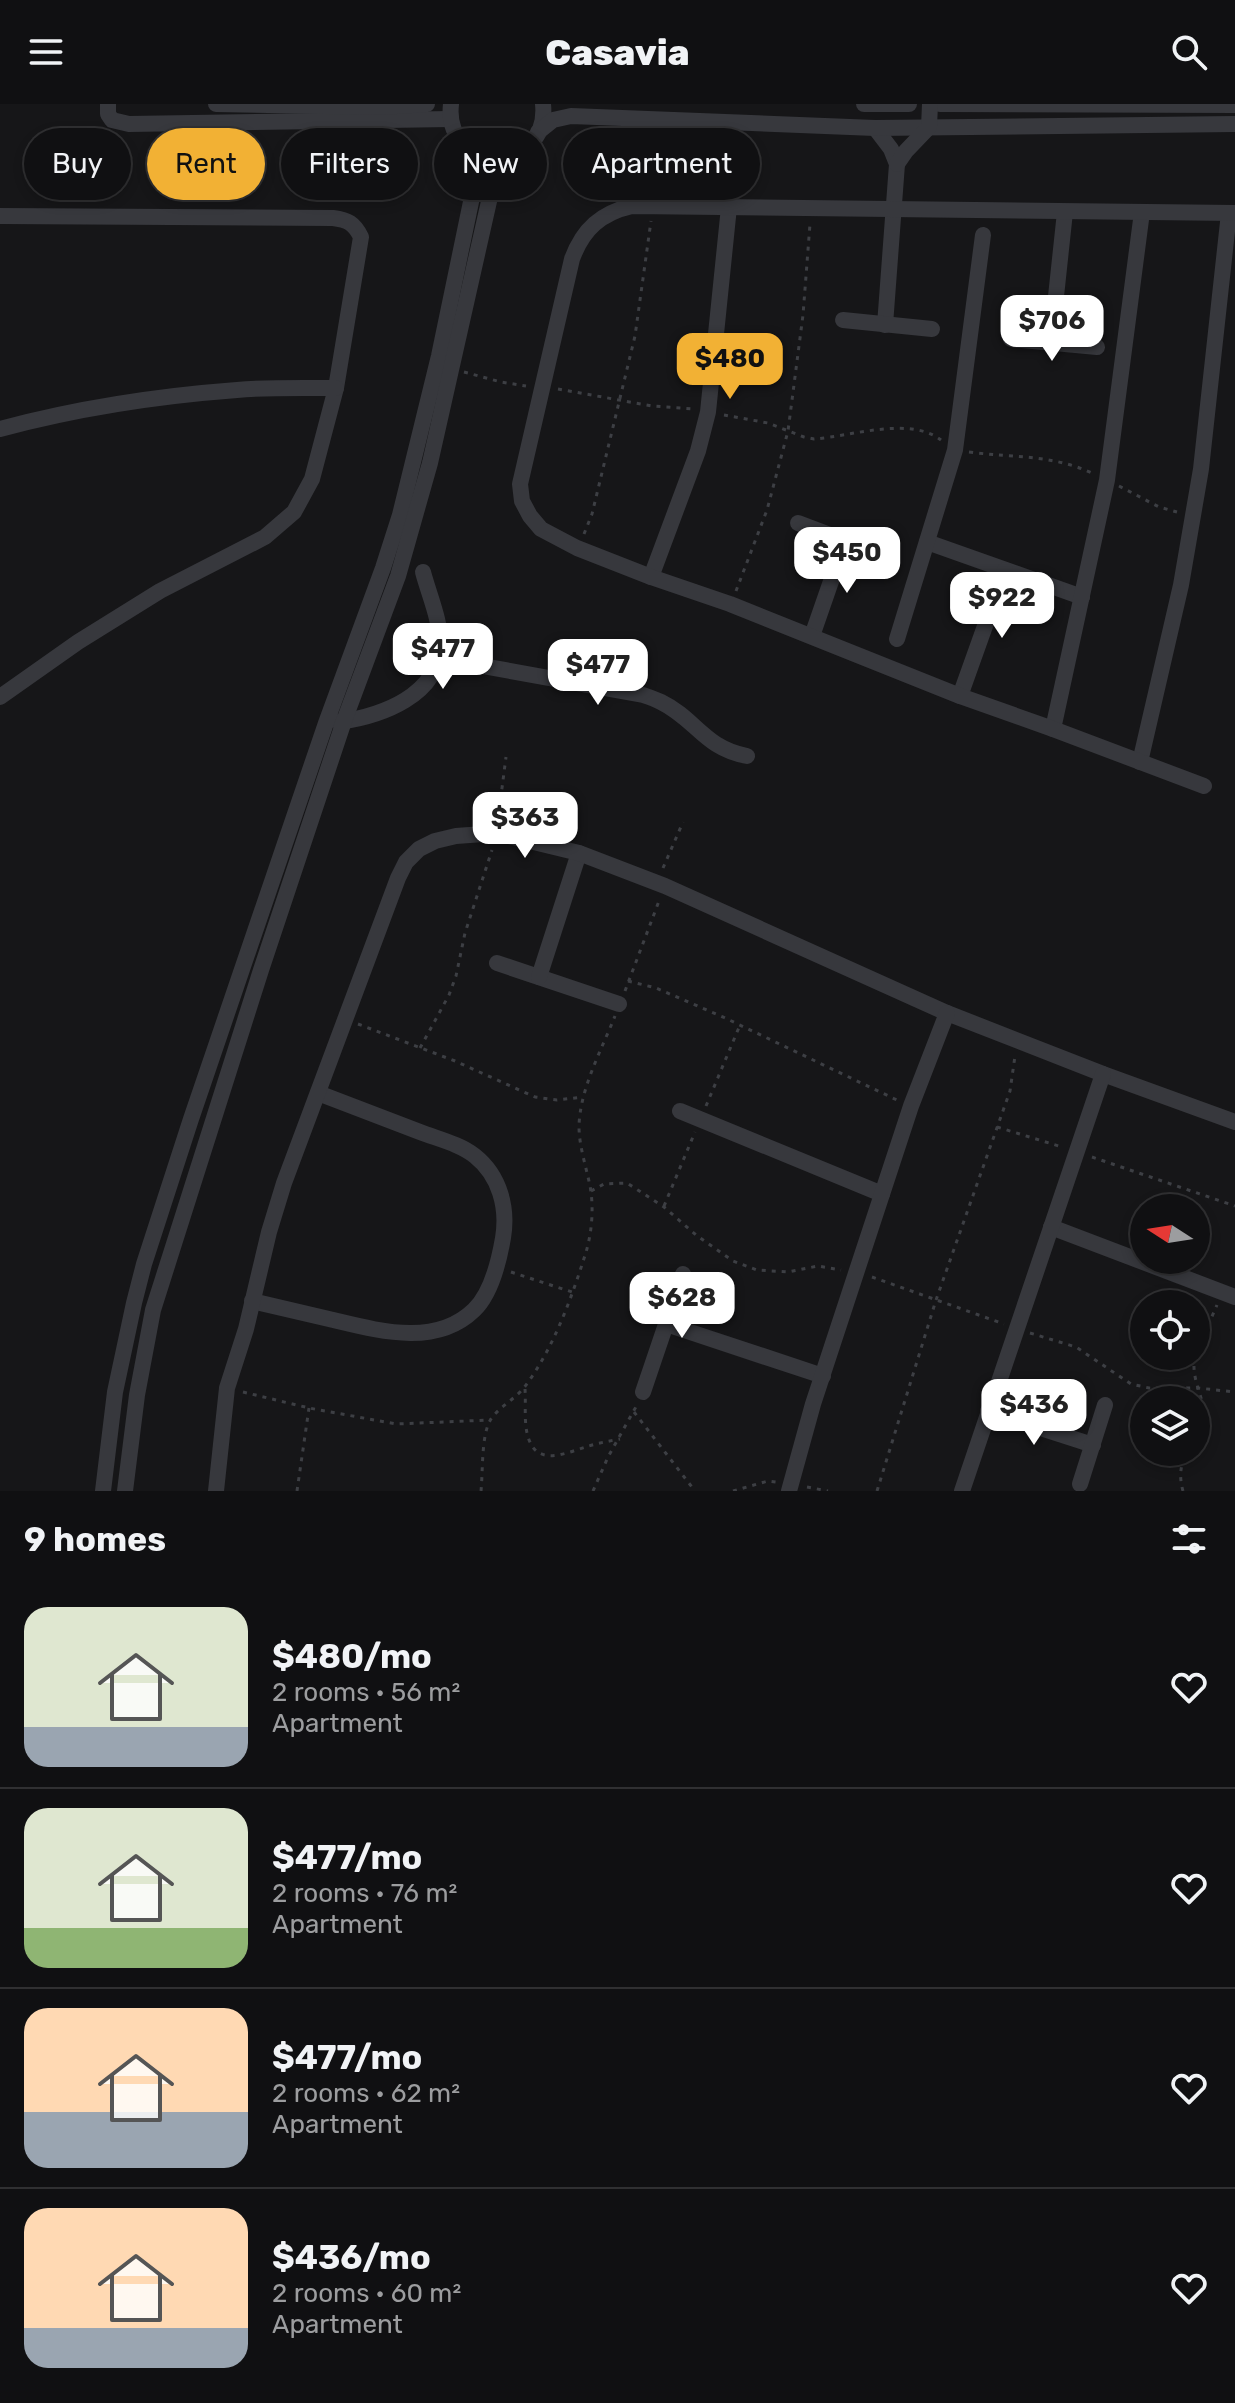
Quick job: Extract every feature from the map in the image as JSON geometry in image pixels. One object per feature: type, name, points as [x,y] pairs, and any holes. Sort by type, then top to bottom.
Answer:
[{"type":"street","points":[[108,104],[108,114],[112,120],[129,124],[451,112]]},
{"type":"street","points":[[216,104],[427,104]]},
{"type":"street","points":[[540,128],[543,104]]},
{"type":"street","points":[[864,104],[909,104]]},
{"type":"street","points":[[897,164],[929,127],[930,104]]},
{"type":"street","points":[[940,104],[1235,105]]},
{"type":"street","points":[[1109,105],[1109,126]]},
{"type":"street","points":[[543,128],[553,120],[571,116],[875,128],[1235,124]]},
{"type":"street","points":[[875,128],[891,149],[897,164],[885,325]]},
{"type":"street","points":[[103,1491],[115,1392],[144,1264],[326,723],[383,568],[415,461],[471,200]]},
{"type":"street","points":[[125,1491],[137,1395],[153,1310],[185,1203],[344,721],[398,576],[430,463],[489,200]]},
{"type":"street","points":[[1140,762],[1181,585],[1193,517],[1210,407],[1232,213],[632,206],[615,210],[587,229],[572,259],[520,484],[522,501],[541,529],[577,548],[651,577],[730,604],[960,696],[1204,786]]},
{"type":"street","points":[[651,577],[698,451],[708,412],[729,207]]},
{"type":"street","points":[[1051,343],[1065,212]]},
{"type":"street","points":[[1053,729],[1107,480],[1142,212]]},
{"type":"street","points":[[0,216],[317,217],[348,220],[361,237],[336,388],[312,479],[294,512],[265,537],[160,591],[78,642],[0,697]]},
{"type":"street","points":[[897,639],[955,450],[983,235]]},
{"type":"street","points":[[843,320],[932,329]]},
{"type":"street","points":[[1011,339],[1097,347]]},
{"type":"street","points":[[0,429],[49,416],[144,399],[240,389],[336,388]]},
{"type":"street","points":[[798,523],[888,557]]},
{"type":"street","points":[[812,636],[845,541]]},
{"type":"street","points":[[927,542],[1082,597]]},
{"type":"street","points":[[960,696],[1005,570]]},
{"type":"street","points":[[326,723],[400,705],[418,692],[431,674],[438,658],[440,633],[423,572]]},
{"type":"street","points":[[438,658],[643,695],[662,702],[718,747],[747,756]]},
{"type":"street","points":[[216,1491],[227,1388],[246,1329],[284,1183],[398,878],[406,862],[419,849],[435,841],[497,833],[579,853],[660,884],[1014,1041],[1235,1122]]},
{"type":"street","points":[[539,977],[579,853]]},
{"type":"street","points":[[497,963],[619,1004]]},
{"type":"street","points":[[789,1491],[911,1106],[947,1013]]},
{"type":"street","points":[[962,1491],[1103,1074]]},
{"type":"street","points":[[252,1301],[379,1330],[409,1334],[434,1331],[457,1323],[476,1308],[496,1267],[506,1215],[501,1192],[490,1172],[474,1155],[453,1144],[318,1093]]},
{"type":"street","points":[[680,1111],[882,1194]]},
{"type":"street","points":[[1051,1227],[1228,1295]]},
{"type":"street","points":[[643,1392],[683,1274]]},
{"type":"street","points":[[666,1324],[823,1376]]},
{"type":"street","points":[[1080,1484],[1105,1405]]},
{"type":"street","points":[[988,1411],[1093,1445]]},
{"type":"path","points":[[577,548],[592,514],[639,317],[653,207]]},
{"type":"path","points":[[730,604],[767,510],[788,431],[803,315],[811,209]]},
{"type":"path","points":[[452,369],[501,382],[758,421],[814,439],[904,427],[922,430],[934,434],[955,450],[994,456],[1045,458],[1076,465],[1159,507],[1193,517]]},
{"type":"path","points":[[420,1048],[456,976],[460,952],[497,833],[506,757]]},
{"type":"path","points":[[481,1491],[485,1440],[490,1420],[525,1387],[546,1351],[587,1248],[592,1220],[591,1191],[579,1129],[583,1097],[628,981],[683,822]]},
{"type":"path","points":[[628,981],[656,988],[723,1017],[911,1106]]},
{"type":"path","points":[[346,1019],[535,1097],[557,1100],[583,1097]]},
{"type":"path","points":[[877,1491],[936,1300],[1013,1078],[1014,1041]]},
{"type":"path","points":[[997,1127],[1235,1206]]},
{"type":"path","points":[[591,1191],[604,1184],[627,1183],[664,1207],[733,1261],[757,1270],[788,1272],[818,1266],[858,1272],[1076,1347],[1131,1384],[1140,1386]]},
{"type":"path","points":[[496,1267],[572,1292]]},
{"type":"path","points":[[1210,1329],[1228,1295]]},
{"type":"path","points":[[525,1387],[528,1436],[541,1454],[555,1457],[620,1439]]},
{"type":"path","points":[[227,1388],[309,1408],[396,1424],[490,1420]]},
{"type":"path","points":[[1210,1389],[1235,1392]]},
{"type":"path","points":[[593,1491],[643,1392]]},
{"type":"path","points":[[297,1491],[309,1408]]},
{"type":"path","points":[[634,1412],[695,1491]]},
{"type":"path","points":[[1181,1466],[1183,1491]]}]
